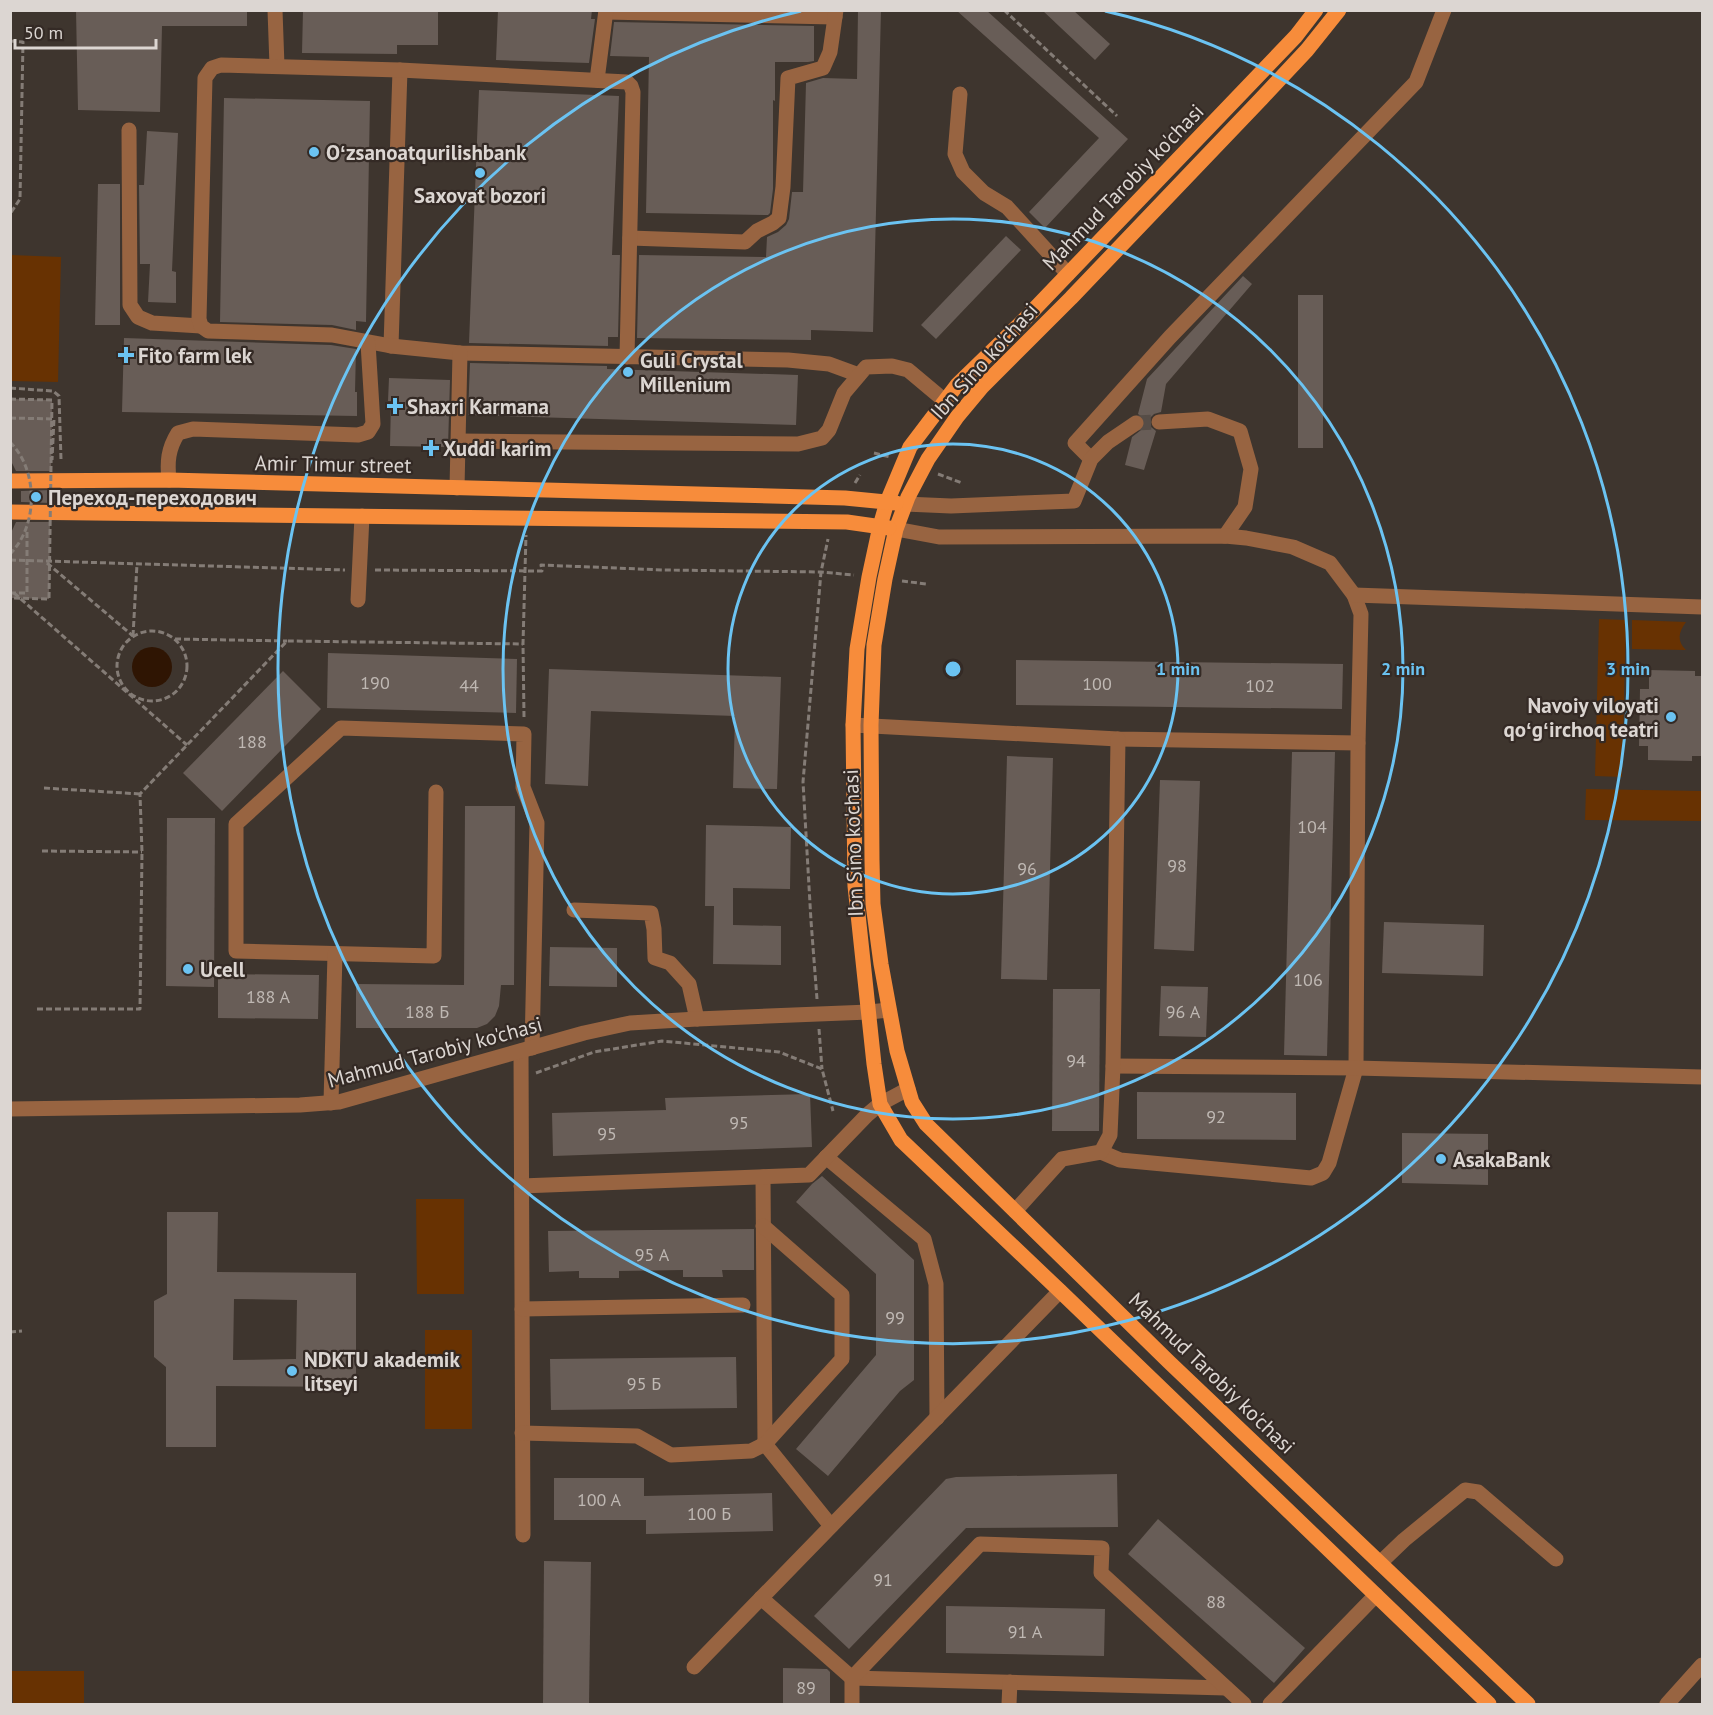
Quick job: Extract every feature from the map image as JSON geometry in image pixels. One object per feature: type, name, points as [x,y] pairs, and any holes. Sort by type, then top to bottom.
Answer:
[{"type":"main road","name":"Mahmud Tarobiy ko'chasi","points":[[1316,10],[1296,36],[1068,274],[957,385],[910,447],[887,502],[880,526],[857,649],[853,724],[855,886],[880,1104],[901,1140],[1489,1704]]},
{"type":"main road","name":"Ibn Sino ko'chasi","points":[[897,1051],[873,904],[871,725],[874,645],[896,529],[905,504],[928,459],[957,417],[982,387],[1071,298],[1254,106],[1307,50],[1339,10]]},
{"type":"main road","name":"Amir Timur street","points":[[10,481],[169,480],[845,498],[905,504]]},
{"type":"main road","points":[[10,512],[832,521],[896,529]]},
{"type":"main road","name":"Mahmud Tarobiy ko'chasi","points":[[897,1051],[912,1102],[926,1124],[1161,1354],[1527,1704]]},
{"type":"street","points":[[275,10],[277,66]]},
{"type":"street","points":[[1091,459],[1075,442],[1170,337],[1416,82],[1444,10]]},
{"type":"street","points":[[597,80],[606,11],[835,14],[830,52],[823,68],[788,78],[783,187],[779,218],[757,231],[745,242],[630,238]]},
{"type":"street","points":[[201,326],[199,319],[205,78],[212,69],[220,65],[277,66],[627,82],[633,93],[627,357]]},
{"type":"street","points":[[391,346],[400,70]]},
{"type":"street","points":[[960,94],[955,154],[963,172],[984,193],[1007,207],[1068,274]]},
{"type":"street","points":[[129,130],[130,305],[138,317],[152,323],[201,326],[208,331],[332,335],[368,343],[460,353],[788,360],[829,364],[859,375]]},
{"type":"street","points":[[169,480],[167,463],[171,444],[178,433],[193,429],[358,435],[368,432],[372,424],[368,343]]},
{"type":"street","points":[[458,488],[460,353]]},
{"type":"street","points":[[459,441],[798,444],[822,438],[829,430],[844,393],[866,367],[892,366],[908,370],[945,401]]},
{"type":"street","points":[[1159,422],[1208,419],[1240,431],[1251,469],[1245,507],[1225,536]]},
{"type":"street","points":[[905,504],[951,506],[1074,501],[1091,459],[1108,442],[1136,423]]},
{"type":"street","points":[[358,600],[362,516]]},
{"type":"street","points":[[896,529],[939,537],[1225,536],[1246,538],[1293,547],[1330,563],[1354,595],[1361,614],[1356,1068],[1329,1163],[1323,1173],[1311,1178],[1120,1160],[1101,1152],[1062,1159],[1015,1211]]},
{"type":"street","points":[[1354,595],[1702,606]]},
{"type":"street","points":[[853,724],[1118,739],[1358,743]]},
{"type":"street","points":[[436,792],[434,956],[236,951],[236,824],[341,728],[524,734],[523,787],[537,823],[527,1050],[521,1078],[523,1535]]},
{"type":"street","points":[[1101,1152],[1110,1134],[1113,1066],[1118,739]]},
{"type":"street","points":[[574,910],[651,913],[655,958],[670,963],[689,984],[697,1019]]},
{"type":"street","points":[[331,1103],[335,954]]},
{"type":"street","name":"Mahmud Tarobiy ko'chasi","points":[[10,1109],[331,1103],[584,1033],[630,1023],[889,1010]]},
{"type":"street","points":[[1113,1066],[1356,1068],[1702,1077]]},
{"type":"street","points":[[521,1186],[809,1174],[867,1115],[880,1104],[908,1089]]},
{"type":"street","points":[[826,1157],[924,1239],[936,1284],[937,1418]]},
{"type":"street","points":[[763,1177],[765,1444],[831,1526]]},
{"type":"street","points":[[522,1433],[637,1436],[671,1455],[751,1451],[765,1444],[842,1359],[842,1294],[763,1226]]},
{"type":"street","points":[[694,1667],[1060,1291]]},
{"type":"street","points":[[522,1309],[742,1305]]},
{"type":"street","points":[[1380,1563],[1404,1540],[1465,1490],[1478,1491],[1556,1559]]},
{"type":"street","points":[[852,1704],[852,1678],[980,1544],[1102,1548],[1101,1573],[1244,1704]]},
{"type":"street","points":[[1270,1704],[1376,1595]]},
{"type":"street","points":[[761,1598],[852,1678],[1226,1688]]},
{"type":"street","points":[[1667,1704],[1702,1665]]},
{"type":"street","points":[[1009,1704],[1010,1682]]},
{"type":"path","points":[[1004,10],[1118,116]]},
{"type":"path","points":[[10,41],[23,42],[20,200],[10,214]]},
{"type":"path","points":[[10,388],[53,391],[59,396],[61,460]]},
{"type":"path","points":[[10,399],[52,400],[49,599],[10,598]]},
{"type":"path","points":[[10,418],[54,419],[52,460]]},
{"type":"path","points":[[10,442],[16,447],[28,471],[32,498],[27,527],[27,593],[12,593]]},
{"type":"path","points":[[845,498],[860,476]]},
{"type":"path","points":[[524,734],[523,644],[526,518]]},
{"type":"path","points":[[832,521],[821,572],[803,782],[822,1069],[833,1111]]},
{"type":"path","points":[[10,555],[27,527]]},
{"type":"path","points":[[10,560],[360,570],[542,571],[541,565],[664,570],[821,572]]},
{"type":"path","points":[[45,561],[134,636]]},
{"type":"path","points":[[134,636],[137,564]]},
{"type":"path","points":[[12,593],[187,745]]},
{"type":"path","points":[[152,631],[164,633],[174,639],[182,648],[187,670],[178,690],[169,698],[158,702],[147,702],[135,698],[126,691],[116,670],[121,648],[129,639],[140,633],[152,631]]},
{"type":"path","points":[[174,639],[523,644]]},
{"type":"path","points":[[37,1009],[140,1009],[142,852],[140,794],[287,641]]},
{"type":"path","points":[[44,788],[140,794]]},
{"type":"path","points":[[42,850],[142,852]]},
{"type":"path","points":[[521,1078],[594,1052],[662,1041],[778,1052],[822,1069]]},
{"type":"path","points":[[10,1332],[22,1331]]},
{"type":"shaded area","points":[[11,255],[61,257],[58,382],[11,381]]},
{"type":"shaded area","points":[[1599,619],[1626,620],[1622,777],[1595,776]]},
{"type":"shaded area","points":[[1632,620],[1686,622],[1680,637],[1686,650],[1632,649]]},
{"type":"shaded area","points":[[152,647],[160,648],[166,653],[171,659],[171,675],[166,681],[160,686],[152,687],[144,686],[138,681],[133,675],[132,667],[133,659],[138,653],[144,648]]},
{"type":"shaded area","points":[[1586,789],[1702,791],[1702,821],[1585,820]]},
{"type":"shaded area","points":[[416,1199],[464,1199],[464,1294],[417,1294]]},
{"type":"shaded area","points":[[425,1330],[472,1330],[472,1429],[425,1429]]},
{"type":"shaded area","points":[[12,1671],[84,1671],[84,1704],[13,1704]]},
{"type":"building","points":[[76,10],[247,10],[247,26],[162,26],[160,112],[78,110]]},
{"type":"building","points":[[303,10],[438,10],[438,45],[397,45],[397,54],[302,53]]},
{"type":"building","points":[[498,10],[592,10],[591,19],[595,19],[589,63],[496,60]]},
{"type":"building","points":[[858,10],[881,10],[873,332],[811,330],[811,340],[637,338],[639,255],[766,257],[767,237],[778,232],[789,219],[792,192],[803,192],[806,83],[823,78],[857,79]]},
{"type":"building","points":[[956,10],[986,10],[1128,139],[1045,228],[1029,212],[1099,138]]},
{"type":"building","points":[[1042,10],[1073,10],[1110,44],[1095,60]]},
{"type":"building","points":[[614,22],[814,26],[814,61],[775,62],[773,189],[768,215],[646,213],[649,57],[610,56]]},
{"type":"building","points":[[479,90],[619,96],[612,255],[620,255],[618,337],[608,337],[608,346],[469,343]]},
{"type":"building","points":[[224,98],[370,101],[366,322],[356,321],[356,330],[332,325],[220,322]]},
{"type":"building","points":[[147,131],[178,133],[172,271],[176,272],[176,303],[148,302],[150,264],[140,264],[139,185],[144,185]]},
{"type":"building","points":[[98,184],[120,184],[120,325],[95,325]]},
{"type":"building","points":[[1006,236],[1021,250],[936,339],[921,325]]},
{"type":"building","points":[[1243,276],[1252,284],[1166,384],[1161,412],[1150,418],[1151,427],[1156,431],[1144,470],[1125,465],[1132,437],[1145,427],[1144,418],[1138,414],[1147,379]]},
{"type":"building","points":[[1298,295],[1323,295],[1323,448],[1298,448]]},
{"type":"building","points":[[124,338],[331,345],[356,349],[357,416],[122,412]]},
{"type":"building","points":[[470,363],[607,366],[607,369],[798,375],[796,425],[468,415]]},
{"type":"building","points":[[389,378],[450,380],[448,447],[390,446]]},
{"type":"building","points":[[10,399],[52,400],[51,471],[16,471],[10,459]]},
{"type":"building","points":[[51,490],[51,503],[21,502],[21,491]]},
{"type":"building","points":[[16,522],[50,522],[49,599],[10,598],[10,535]]},
{"type":"building","points":[[328,653],[517,659],[516,713],[327,708]]},
{"type":"building","points":[[1016,660],[1343,664],[1342,709],[1016,705]]},
{"type":"building","points":[[549,669],[781,677],[777,789],[733,788],[735,716],[591,711],[588,786],[545,784]]},
{"type":"building","name":"Navoiy viloyati qoʻgʻirchoq teatri","points":[[1649,670],[1695,671],[1695,676],[1702,676],[1702,756],[1692,756],[1692,761],[1648,760],[1648,746],[1639,746],[1640,689],[1649,689]]},
{"type":"building","points":[[283,671],[321,709],[222,811],[183,773]]},
{"type":"building","points":[[1292,752],[1335,752],[1327,1056],[1284,1055]]},
{"type":"building","points":[[1007,756],[1053,758],[1047,980],[1001,979]]},
{"type":"building","points":[[1160,780],[1200,781],[1194,951],[1154,949]]},
{"type":"building","points":[[465,806],[515,806],[514,985],[501,985],[499,1006],[495,1016],[487,1024],[477,1028],[356,1028],[356,984],[464,985]]},
{"type":"building","points":[[167,818],[215,818],[214,987],[166,986]]},
{"type":"building","points":[[706,825],[791,827],[790,889],[733,888],[733,925],[781,926],[781,965],[713,964],[714,906],[705,906]]},
{"type":"building","points":[[1384,922],[1484,925],[1483,976],[1382,973]]},
{"type":"building","points":[[550,947],[617,948],[617,987],[549,986]]},
{"type":"building","points":[[218,974],[319,975],[318,1019],[218,1018]]},
{"type":"building","points":[[1161,986],[1208,987],[1206,1037],[1159,1036]]},
{"type":"building","points":[[1053,989],[1100,989],[1099,1131],[1052,1131]]},
{"type":"building","points":[[1137,1092],[1296,1093],[1296,1140],[1137,1139]]},
{"type":"building","points":[[810,1094],[812,1147],[553,1156],[552,1113],[666,1110],[665,1098]]},
{"type":"building","points":[[1402,1133],[1488,1134],[1488,1185],[1402,1183]]},
{"type":"building","points":[[822,1176],[914,1260],[914,1380],[900,1391],[828,1476],[796,1449],[876,1355],[876,1274],[796,1202]]},
{"type":"building","points":[[167,1212],[218,1212],[217,1272],[356,1273],[356,1387],[216,1386],[216,1447],[166,1447],[166,1367],[154,1357],[154,1301],[167,1294]],"holes":[[[234,1299],[297,1300],[296,1359],[233,1360]]]},
{"type":"building","points":[[754,1229],[754,1270],[722,1270],[723,1277],[683,1277],[683,1270],[619,1271],[619,1278],[579,1278],[579,1271],[549,1272],[548,1231]]},
{"type":"building","points":[[736,1357],[737,1408],[551,1410],[550,1359]]},
{"type":"building","points":[[1117,1474],[1118,1527],[966,1528],[849,1649],[814,1616],[946,1479]]},
{"type":"building","points":[[554,1478],[644,1478],[644,1496],[772,1493],[773,1531],[646,1534],[646,1520],[554,1520]]},
{"type":"building","points":[[1158,1519],[1305,1648],[1274,1683],[1128,1554]]},
{"type":"building","points":[[544,1561],[591,1562],[589,1704],[543,1704]]},
{"type":"building","points":[[946,1606],[1105,1609],[1104,1656],[946,1653]]},
{"type":"building","points":[[783,1668],[827,1669],[830,1672],[830,1704],[783,1704]]},
{"type":"tunnel","points":[[1136,423],[1159,422]]},
{"type":"place","name":"Oʻzsanoatqurilishbank","points":[[314,152]]},
{"type":"place","name":"Saxovat bozori","points":[[480,173]]},
{"type":"place","name":"Fito farm lek","points":[[126,355]]},
{"type":"place","name":"Guli Crystal Millenium","points":[[628,372]]},
{"type":"place","name":"Shaxri Karmana","points":[[395,406]]},
{"type":"place","name":"Xuddi karim","points":[[431,448]]},
{"type":"place","name":"Переход-переходович","points":[[36,497]]},
{"type":"place","name":"Navoiy viloyati qoʻgʻirchoq teatri","points":[[1671,717]]},
{"type":"place","name":"Ucell","points":[[188,969]]},
{"type":"place","name":"AsakaBank","points":[[1441,1159]]},
{"type":"place","name":"NDKTU akademik litseyi","points":[[292,1371]]}]
